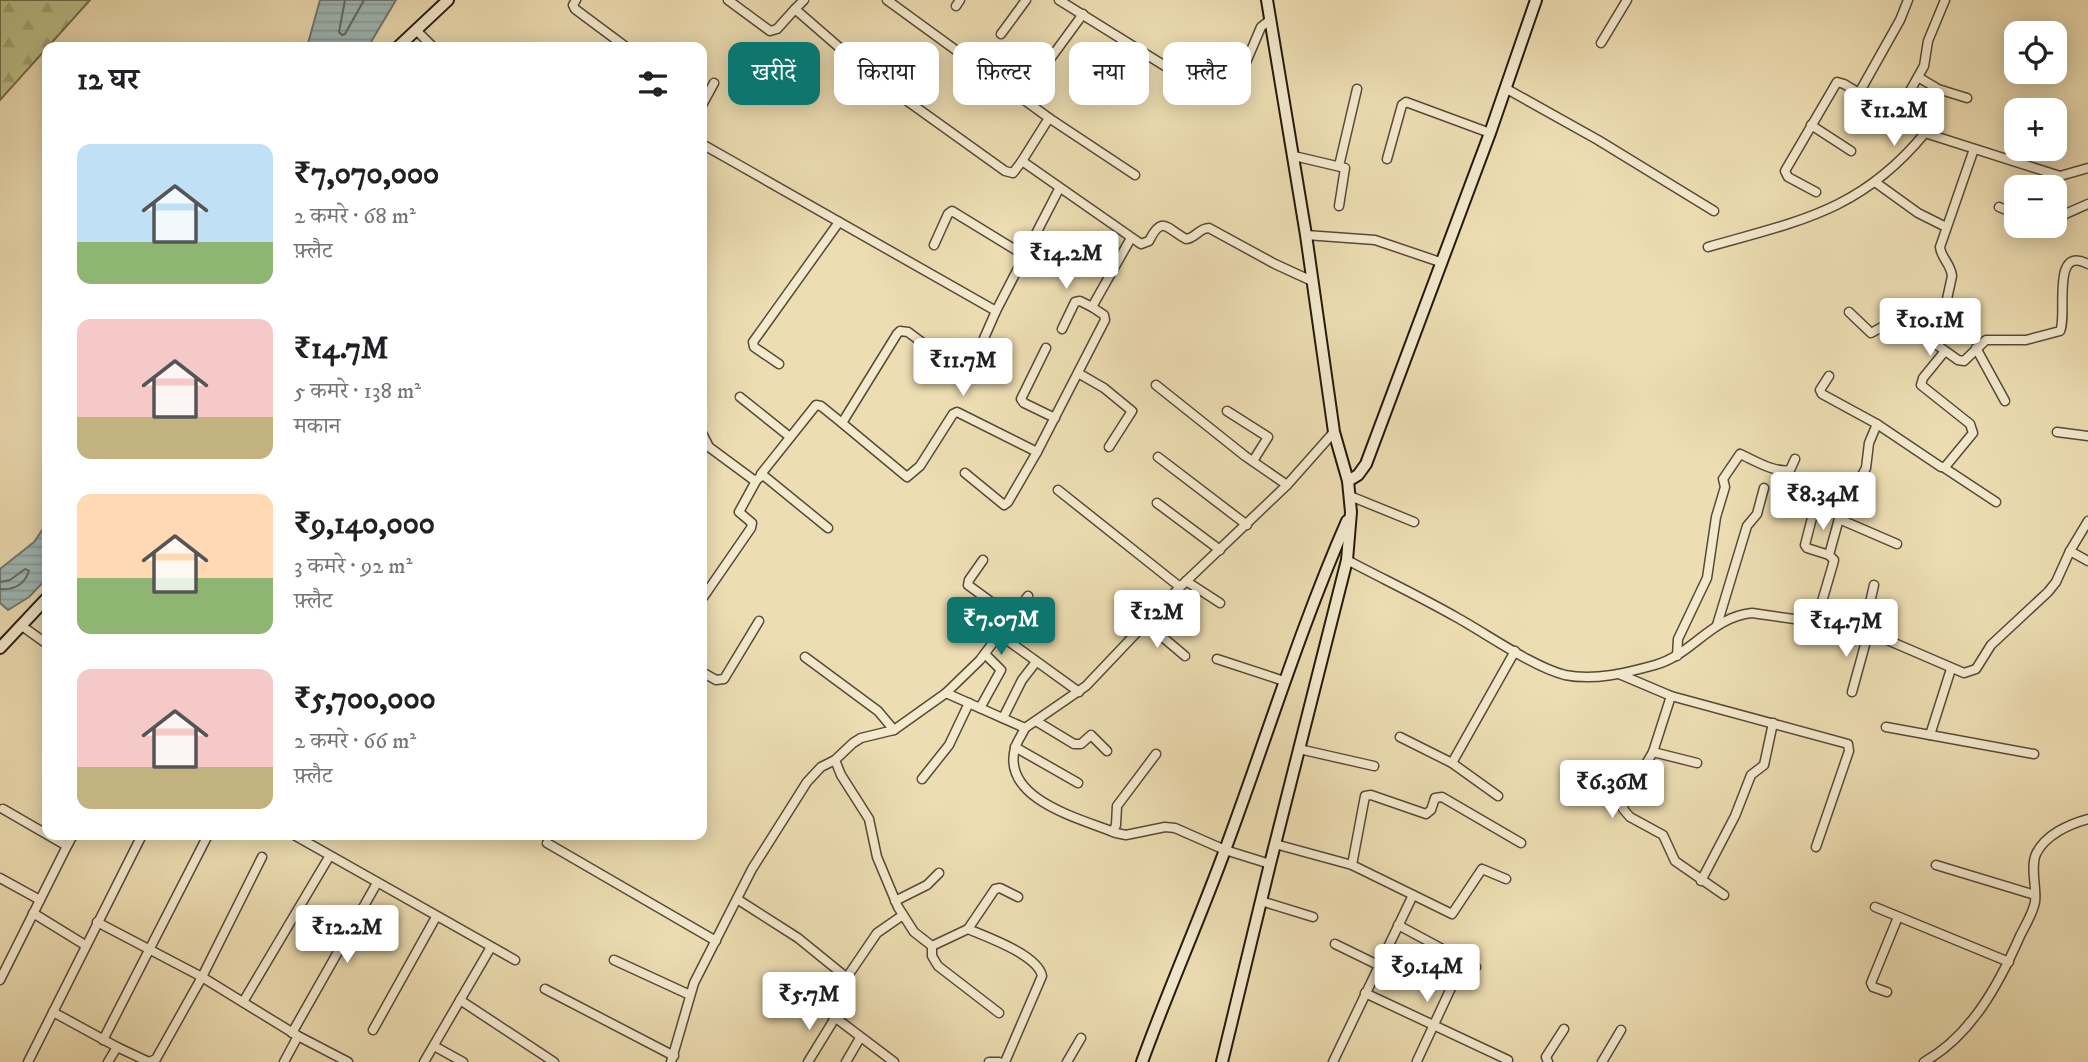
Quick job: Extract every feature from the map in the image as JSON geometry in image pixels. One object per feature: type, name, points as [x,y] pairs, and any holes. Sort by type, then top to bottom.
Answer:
[{"type":"street","points":[[403,42],[447,0]]},
{"type":"street","points":[[576,0],[573,5],[575,9],[619,42]]},
{"type":"street","points":[[727,0],[770,31],[777,29],[804,0]]},
{"type":"street","points":[[887,0],[1049,118],[1135,175]]},
{"type":"street","points":[[1001,34],[1026,0]]},
{"type":"street","points":[[1059,0],[1181,76],[1225,98],[1233,93],[1261,27],[1270,19]]},
{"type":"street","points":[[1222,1062],[1347,560],[1351,512],[1348,481],[1334,432],[1294,156],[1267,0]]},
{"type":"street","points":[[1348,481],[1358,475],[1366,464],[1490,133],[1536,0]]},
{"type":"street","points":[[1601,43],[1627,0]]},
{"type":"street","points":[[1859,93],[1900,20],[1908,0]]},
{"type":"street","points":[[1896,116],[1927,57],[1928,41],[1945,0]]},
{"type":"street","points":[[795,9],[871,75],[1005,171],[1013,173],[1049,118]]},
{"type":"street","points":[[1055,52],[1083,14]]},
{"type":"street","points":[[416,30],[428,42]]},
{"type":"street","points":[[1918,77],[1938,89],[1967,98]]},
{"type":"street","points":[[1816,192],[1788,177],[1785,171],[1837,82],[1925,133],[2060,176],[2088,168]]},
{"type":"street","points":[[707,90],[715,83]]},
{"type":"street","points":[[1505,88],[1598,140],[1714,211]]},
{"type":"street","points":[[1339,166],[1357,89]]},
{"type":"street","points":[[1387,159],[1402,105],[1406,102],[1490,133]]},
{"type":"street","points":[[1811,125],[1851,151]]},
{"type":"street","points":[[1708,247],[1826,212],[1853,198],[1904,159],[1925,133]]},
{"type":"street","points":[[707,147],[996,311]]},
{"type":"street","points":[[1937,345],[1952,276],[1952,270],[1940,247],[1974,149]]},
{"type":"street","points":[[1294,156],[1339,166],[1345,171],[1339,206]]},
{"type":"street","points":[[1022,161],[1131,238],[1145,244],[1159,226],[1166,226],[1186,239],[1194,237],[1201,229],[1209,228],[1312,281]]},
{"type":"street","points":[[1875,182],[1912,209],[1946,226]]},
{"type":"street","points":[[842,423],[901,331],[908,332],[959,370],[968,370],[1059,189]]},
{"type":"street","points":[[2067,213],[2088,204]]},
{"type":"street","points":[[1999,208],[2004,210]]},
{"type":"street","points":[[934,245],[948,214],[952,211],[1024,255]]},
{"type":"street","points":[[779,365],[754,347],[753,342],[839,222]]},
{"type":"street","points":[[1306,235],[1375,240],[1440,262]]},
{"type":"street","points":[[1092,307],[1131,238]]},
{"type":"street","points":[[1849,312],[1871,333],[1901,315],[1908,316],[1937,345],[1958,360],[1964,361],[1986,340],[2026,340],[2060,331],[2063,321],[2065,268],[2077,261],[2088,264]]},
{"type":"street","points":[[965,473],[1006,505],[1055,418],[1105,320],[1104,314],[1075,302],[1062,329]]},
{"type":"street","points":[[1046,348],[1020,399],[1024,404],[1055,418]]},
{"type":"street","points":[[1976,348],[2005,401]]},
{"type":"street","points":[[1943,467],[1973,430],[1970,424],[1921,385],[1923,378],[1945,351]]},
{"type":"street","points":[[1078,373],[1104,388],[1132,411],[1109,447]]},
{"type":"street","points":[[1829,376],[1820,390],[1822,394],[1877,424],[1996,502]]},
{"type":"street","points":[[1156,385],[1287,485]]},
{"type":"street","points":[[740,397],[790,437]]},
{"type":"street","points":[[707,592],[751,528],[752,523],[739,512],[759,478],[816,405],[821,406],[907,477],[920,466],[953,414],[957,412],[1037,453]]},
{"type":"street","points":[[1227,411],[1268,437],[1253,461]]},
{"type":"street","points":[[1829,555],[1839,519],[1866,468],[1869,443],[1877,424]]},
{"type":"street","points":[[1270,864],[1225,850],[1175,828],[1166,827],[1126,835],[1113,832],[1042,802],[1029,793],[1016,771],[1015,747],[1025,728],[1079,692],[1183,584],[1287,485],[1334,432]]},
{"type":"street","points":[[2057,432],[2088,436]]},
{"type":"street","points":[[707,443],[709,447],[759,478],[828,528]]},
{"type":"street","points":[[1677,656],[1678,639],[1707,578],[1716,517],[1725,489],[1723,479],[1740,454],[1752,461],[1784,471],[1790,470],[1795,459]]},
{"type":"street","points":[[1158,457],[1247,525]]},
{"type":"street","points":[[1717,625],[1747,526],[1757,514],[1765,488]]},
{"type":"street","points":[[1058,490],[1183,584],[1220,603]]},
{"type":"street","points":[[1350,496],[1413,522]]},
{"type":"street","points":[[1157,503],[1220,550]]},
{"type":"street","points":[[1814,510],[1805,547],[1832,556],[1833,564],[1816,622]]},
{"type":"street","points":[[1142,1062],[1225,850],[1284,681],[1351,512]]},
{"type":"street","points":[[1839,519],[1897,544]]},
{"type":"street","points":[[1347,560],[1563,674],[1594,677],[1667,662],[1717,625],[1739,614],[1752,613],[1816,622],[1865,633],[1964,673],[1976,669],[1991,645],[2048,592],[2088,521]]},
{"type":"street","points":[[2070,551],[2088,561]]},
{"type":"street","points":[[983,560],[968,580],[968,584],[1013,618]]},
{"type":"street","points":[[1852,692],[1874,585]]},
{"type":"street","points":[[545,989],[673,1059],[690,995],[716,941],[775,830],[807,782],[821,767],[835,760],[861,738],[894,730],[946,692],[985,654],[1028,596]]},
{"type":"street","points":[[0,648],[42,604]]},
{"type":"street","points":[[707,675],[716,680],[724,680],[759,621]]},
{"type":"street","points":[[1146,623],[1185,656]]},
{"type":"street","points":[[22,626],[42,640]]},
{"type":"street","points":[[1000,635],[1079,692]]},
{"type":"street","points":[[1452,763],[1515,651]]},
{"type":"street","points":[[980,708],[1001,670],[985,654]]},
{"type":"street","points":[[805,657],[878,711],[894,730]]},
{"type":"street","points":[[1217,659],[1284,681]]},
{"type":"street","points":[[1003,718],[1022,680],[1036,662]]},
{"type":"street","points":[[1930,735],[1951,669]]},
{"type":"street","points":[[1619,674],[1671,696],[1846,743],[1850,747],[1816,847]]},
{"type":"street","points":[[946,692],[1025,728]]},
{"type":"street","points":[[1671,696],[1653,752],[1625,800],[1623,809],[1630,817],[1663,835],[1675,861],[1724,895]]},
{"type":"street","points":[[922,779],[949,745],[969,703]]},
{"type":"street","points":[[1036,721],[1074,744],[1080,744],[1091,735],[1107,751]]},
{"type":"street","points":[[1701,881],[1735,816],[1751,775],[1765,765],[1773,723]]},
{"type":"street","points":[[1886,727],[2034,754]]},
{"type":"street","points":[[1400,737],[1452,763],[1498,796]]},
{"type":"street","points":[[1015,747],[1078,783]]},
{"type":"street","points":[[1299,749],[1374,766]]},
{"type":"street","points":[[1653,752],[1697,763]]},
{"type":"street","points":[[1113,832],[1117,806],[1156,754]]},
{"type":"street","points":[[835,760],[841,775],[864,807],[877,857],[895,901],[914,932],[932,946]]},
{"type":"street","points":[[1352,865],[1364,800],[1368,795],[1426,814],[1431,810],[1436,798],[1442,797],[1521,843]]},
{"type":"street","points":[[3,809],[42,832]]},
{"type":"street","points":[[1924,1062],[1951,1043],[1969,1022],[1991,995],[2009,962],[2034,906],[2034,866],[2038,850],[2064,828],[2088,819]]},
{"type":"street","points":[[57,840],[67,846]]},
{"type":"street","points":[[0,980],[71,840]]},
{"type":"street","points":[[27,1062],[139,840]]},
{"type":"street","points":[[103,1040],[205,840]]},
{"type":"street","points":[[302,840],[515,960]]},
{"type":"street","points":[[547,844],[716,941]]},
{"type":"street","points":[[1275,844],[1352,865],[1452,914],[1482,869],[1506,879]]},
{"type":"street","points":[[53,1012],[141,1059],[149,1062],[154,1060],[202,977],[262,857]]},
{"type":"street","points":[[243,1002],[329,857]]},
{"type":"street","points":[[1936,865],[2035,895]]},
{"type":"street","points":[[895,901],[927,885],[939,873]]},
{"type":"street","points":[[0,878],[40,900]]},
{"type":"street","points":[[284,1062],[295,1035],[377,883]]},
{"type":"street","points":[[932,946],[968,929],[995,889],[1000,888],[1018,897]]},
{"type":"street","points":[[1334,1062],[1413,895]]},
{"type":"street","points":[[737,899],[799,938],[846,977]]},
{"type":"street","points":[[1261,901],[1313,916]]},
{"type":"street","points":[[1875,907],[2009,962]]},
{"type":"street","points":[[33,913],[85,945]]},
{"type":"street","points":[[894,1062],[860,1038],[826,1008],[877,933],[903,915]]},
{"type":"street","points":[[373,1030],[436,917]]},
{"type":"street","points":[[1887,992],[1874,987],[1871,982],[1898,917]]},
{"type":"street","points":[[97,922],[202,977],[295,1035],[348,1062]]},
{"type":"street","points":[[1398,925],[1476,967]]},
{"type":"street","points":[[968,929],[1015,950],[1034,962],[1042,976],[1029,1010],[1002,1062],[989,1062]]},
{"type":"street","points":[[1335,944],[1378,965]]},
{"type":"street","points":[[932,946],[932,956],[938,966],[999,1013]]},
{"type":"street","points":[[424,1062],[491,947]]},
{"type":"street","points":[[614,960],[690,995]]},
{"type":"street","points":[[1417,1061],[1464,960]]},
{"type":"street","points":[[1365,993],[1508,1060]]},
{"type":"street","points":[[460,1000],[554,1062]]},
{"type":"street","points":[[808,1062],[835,1018]]},
{"type":"street","points":[[1546,1061],[1564,1029]]},
{"type":"street","points":[[1602,1062],[1621,1030]]},
{"type":"street","points":[[846,1062],[860,1038]]},
{"type":"street","points":[[1067,1062],[1081,1038]]},
{"type":"street","points":[[434,1046],[463,1062]]},
{"type":"street","points":[[108,1062],[117,1047]]},
{"type":"green space","points":[[0,0],[90,0],[52,42],[42,42],[42,53],[0,100]]},
{"type":"water","points":[[320,0],[396,0],[371,42],[308,42]]},
{"type":"water","points":[[42,530],[42,583],[29,597],[8,610],[0,603],[0,569],[34,542]]}]
